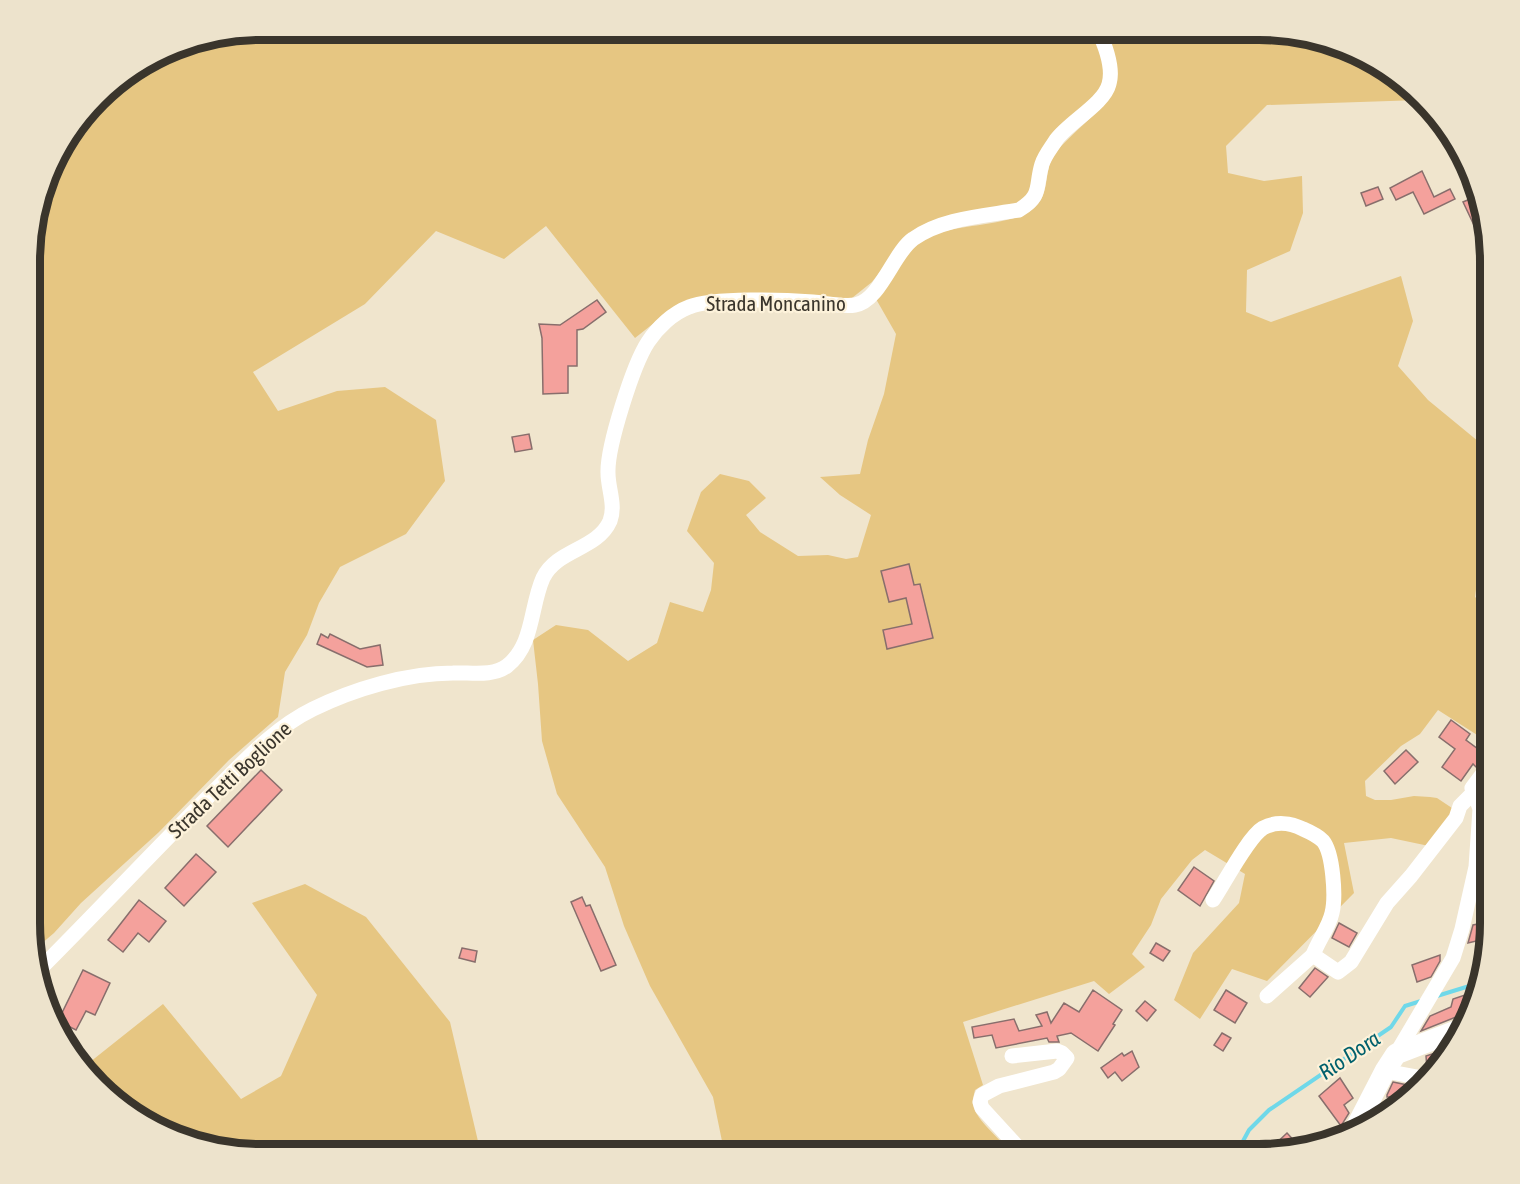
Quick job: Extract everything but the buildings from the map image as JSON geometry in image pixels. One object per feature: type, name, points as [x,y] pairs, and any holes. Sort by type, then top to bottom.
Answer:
[{"type":"street","name":"Strada Moncanino","points":[[525,641],[543,578],[552,566],[566,554],[585,546],[598,536],[611,518],[612,504],[608,473],[610,450],[639,359],[660,327],[686,308],[699,303],[795,300],[855,305],[864,301],[883,281],[909,242],[926,231],[944,224],[1019,210],[1029,203],[1039,189],[1041,165],[1059,136],[1108,87],[1111,76],[1101,40]]},
{"type":"street","name":"Strada Tetti Boglione","points":[[45,964],[183,822],[284,725],[315,708],[344,696],[404,677],[502,670],[515,658],[525,641]]},
{"type":"street","points":[[1365,1116],[1391,1062],[1453,958],[1476,867],[1480,809],[1472,788],[1480,777]]},
{"type":"street","points":[[1313,955],[1338,972],[1350,962],[1388,903],[1456,818],[1460,806],[1474,792]]},
{"type":"street","points":[[1213,900],[1262,828],[1277,823],[1293,825],[1314,834],[1324,842],[1330,863],[1334,895],[1332,915],[1313,955],[1267,996]]},
{"type":"street","points":[[1391,1062],[1449,1035]]},
{"type":"street","points":[[1012,1056],[1057,1051],[1067,1058],[1054,1072],[999,1086],[982,1095],[980,1102],[982,1108],[1015,1144]]},
{"type":"street","points":[[1391,1062],[1419,1075]]},
{"type":"shaded area","points":[[261,40],[1096,40],[1107,75],[1101,92],[1055,132],[1033,192],[1021,204],[907,237],[872,282],[852,298],[704,296],[678,304],[635,338],[546,226],[504,259],[436,231],[365,304],[253,372],[278,411],[337,391],[385,387],[436,420],[445,481],[406,534],[340,567],[319,603],[307,635],[285,672],[278,717],[229,760],[159,832],[81,903],[41,944],[40,261],[42,232],[52,190],[70,151],[95,116],[116,95],[151,70],[190,52],[232,42]]},
{"type":"shaded area","points":[[1110,40],[1288,42],[1330,52],[1356,63],[1393,86],[1410,100],[1267,105],[1226,146],[1228,173],[1264,181],[1302,176],[1303,213],[1290,251],[1247,270],[1246,312],[1271,322],[1401,276],[1413,321],[1398,366],[1428,400],[1480,443],[1480,577],[1475,597],[1480,601],[1480,737],[1438,710],[1420,734],[1401,746],[1365,781],[1366,796],[1375,800],[1414,796],[1430,797],[1437,798],[1455,810],[1429,846],[1391,838],[1344,843],[1354,893],[1267,981],[1232,969],[1200,1019],[1174,1000],[1193,953],[1239,903],[1245,874],[1205,850],[1192,860],[1161,899],[1151,925],[1132,954],[1145,967],[1109,994],[1094,981],[963,1022],[983,1085],[975,1090],[973,1103],[975,1111],[1003,1144],[723,1144],[713,1097],[650,986],[624,926],[605,867],[557,794],[542,741],[533,640],[556,625],[588,630],[628,661],[657,643],[670,602],[703,612],[711,590],[714,563],[687,531],[701,492],[720,474],[749,481],[766,498],[746,515],[760,532],[798,556],[828,555],[846,559],[858,557],[871,515],[840,495],[820,477],[860,474],[868,440],[884,394],[896,334],[876,299],[906,257],[928,237],[953,229],[1011,219],[1033,209],[1039,203],[1045,190],[1054,155],[1097,112],[1115,88],[1116,63]]},
{"type":"shaded area","points":[[305,884],[366,917],[450,1022],[479,1144],[232,1142],[190,1132],[164,1121],[127,1098],[105,1079],[90,1062],[163,1004],[241,1099],[281,1076],[317,995],[252,903]]},
{"type":"waterway","name":"Rio Dora","points":[[1437,996],[1470,986]]},
{"type":"waterway","name":"Rio Dora","points":[[1241,1144],[1249,1130],[1269,1110],[1391,1027],[1405,1006],[1421,1001]]}]
